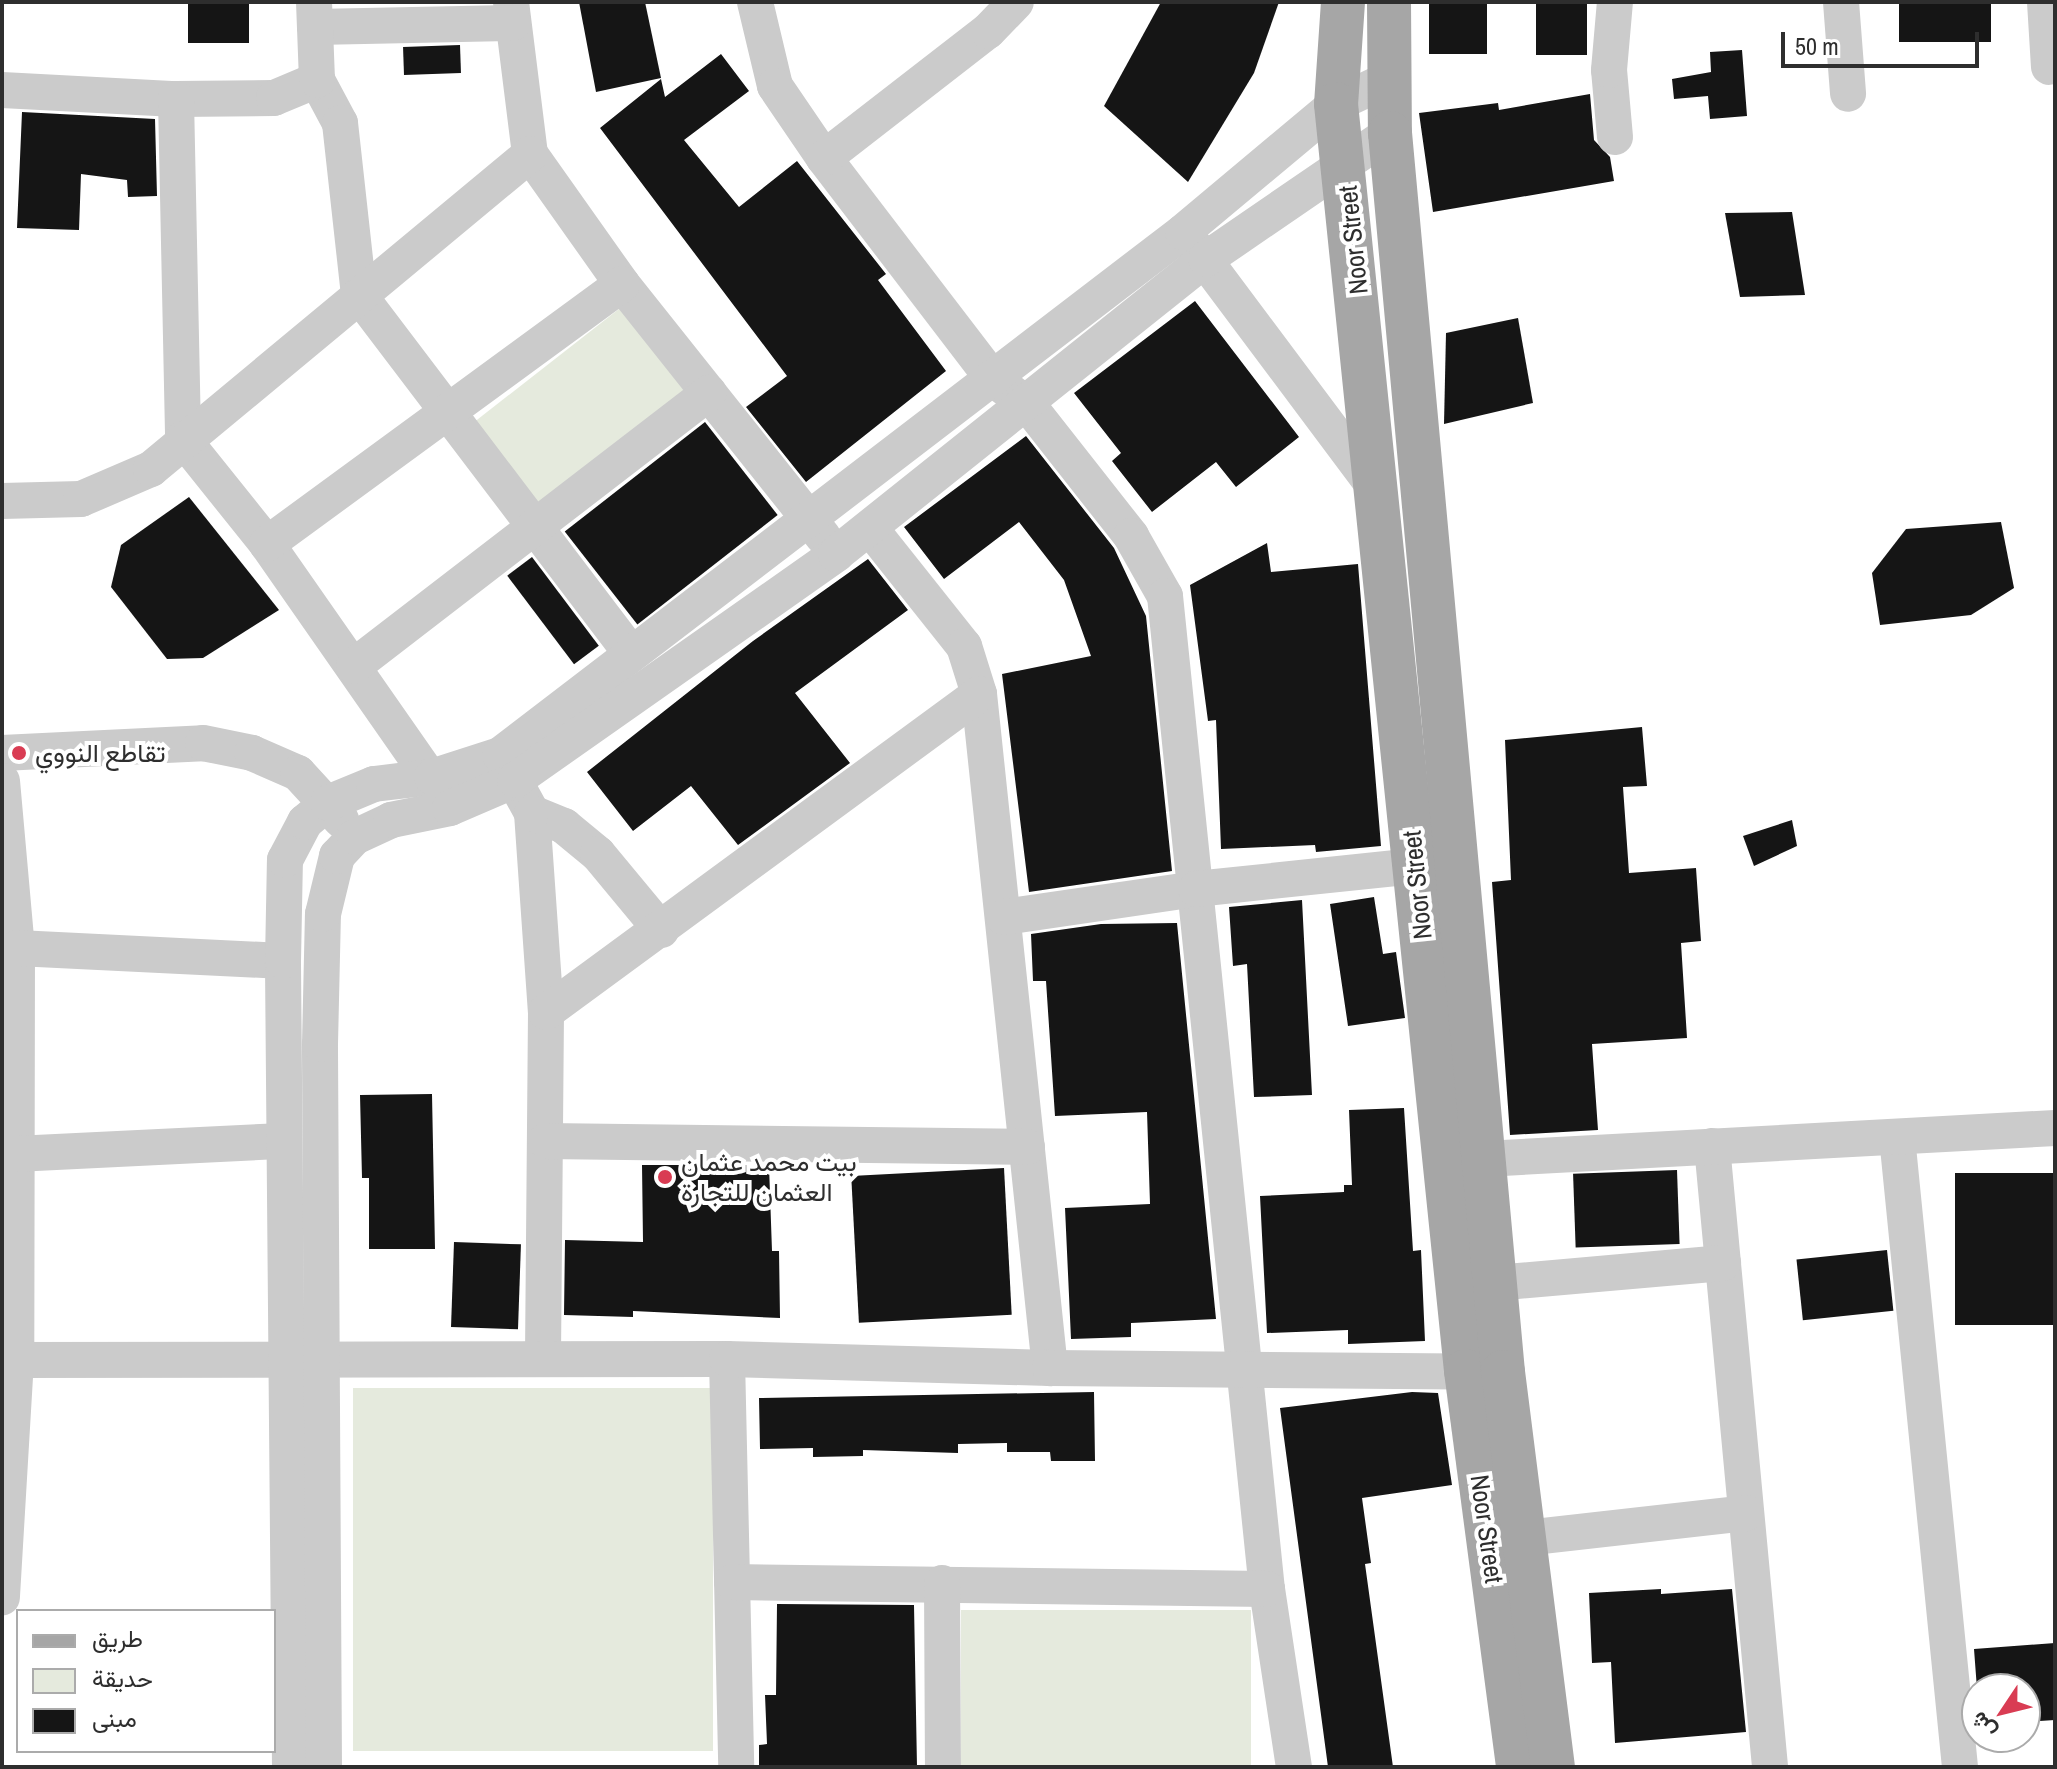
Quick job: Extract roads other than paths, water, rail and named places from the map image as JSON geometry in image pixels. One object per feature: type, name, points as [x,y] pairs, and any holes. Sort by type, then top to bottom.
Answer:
[{"type":"main road","name":"Noor Street","points":[[1343,2],[1336,104],[1345,162],[1415,866],[1485,1371],[1518,1767]]},
{"type":"main road","name":"Noor Street","points":[[1389,2],[1390,133],[1495,1283],[1485,1371],[1524,1538],[1553,1767]]},
{"type":"street","points":[[755,2],[775,86],[824,158],[992,378],[1028,405],[1131,536],[1165,596],[1267,1589],[1294,1767]]},
{"type":"street","points":[[824,158],[983,16],[1016,2]]},
{"type":"street","points":[[1615,2],[1609,70],[1615,137]]},
{"type":"street","points":[[1841,2],[1848,94]]},
{"type":"street","points":[[2045,2],[2049,67]]},
{"type":"street","points":[[631,653],[359,295],[340,123],[317,80],[315,14],[512,13],[530,154],[622,284],[836,554]]},
{"type":"street","points":[[290,1767],[323,914],[337,856],[355,837],[391,820],[450,808],[836,554],[1028,405],[1195,246],[1336,104],[1389,79]]},
{"type":"street","points":[[2,90],[176,99],[274,98],[317,80]]},
{"type":"street","points":[[176,99],[183,439],[267,544],[432,777],[450,808]]},
{"type":"street","points":[[324,1767],[307,1360],[284,1141],[285,860],[305,822],[328,803],[374,784],[508,767],[631,653],[992,378],[1195,246],[1345,162],[1390,133]]},
{"type":"street","points":[[2,501],[81,499],[151,469],[183,439],[530,154]]},
{"type":"street","points":[[1195,246],[1377,490]]},
{"type":"street","points":[[267,544],[622,284]]},
{"type":"street","points":[[354,666],[537,530],[709,393]]},
{"type":"street","points":[[870,528],[964,646],[979,694],[1050,1368]]},
{"type":"street","points":[[546,1012],[979,694]]},
{"type":"street","points":[[2,753],[203,743],[252,753],[298,773],[328,803],[355,837]]},
{"type":"street","points":[[508,767],[532,813],[546,1012],[543,1359]]},
{"type":"street","points":[[2,781],[17,948],[9,1114],[15,1154],[2,1598]]},
{"type":"street","points":[[532,813],[564,826],[598,854],[661,930]]},
{"type":"street","points":[[1004,917],[1196,889],[1415,866]]},
{"type":"street","points":[[17,948],[283,961]]},
{"type":"street","points":[[1484,1159],[2055,1128]]},
{"type":"street","points":[[1897,1137],[1960,1767]]},
{"type":"street","points":[[15,1154],[284,1141]]},
{"type":"street","points":[[546,1141],[1027,1147]]},
{"type":"street","points":[[1712,1146],[1770,1767]]},
{"type":"street","points":[[1495,1283],[1723,1263]]},
{"type":"street","points":[[9,1360],[727,1359],[1050,1368],[1485,1371]]},
{"type":"street","points":[[727,1359],[736,1767]]},
{"type":"street","points":[[1524,1538],[1746,1513]]},
{"type":"street","points":[[732,1582],[1267,1589]]},
{"type":"street","points":[[942,1583],[943,1767]]},
{"type":"place","name":"تقاطع النووي","points":[[19,753]]},
{"type":"place","name":"بيت محمد عثمان العثمان للتجارة","points":[[665,1177]]}]
